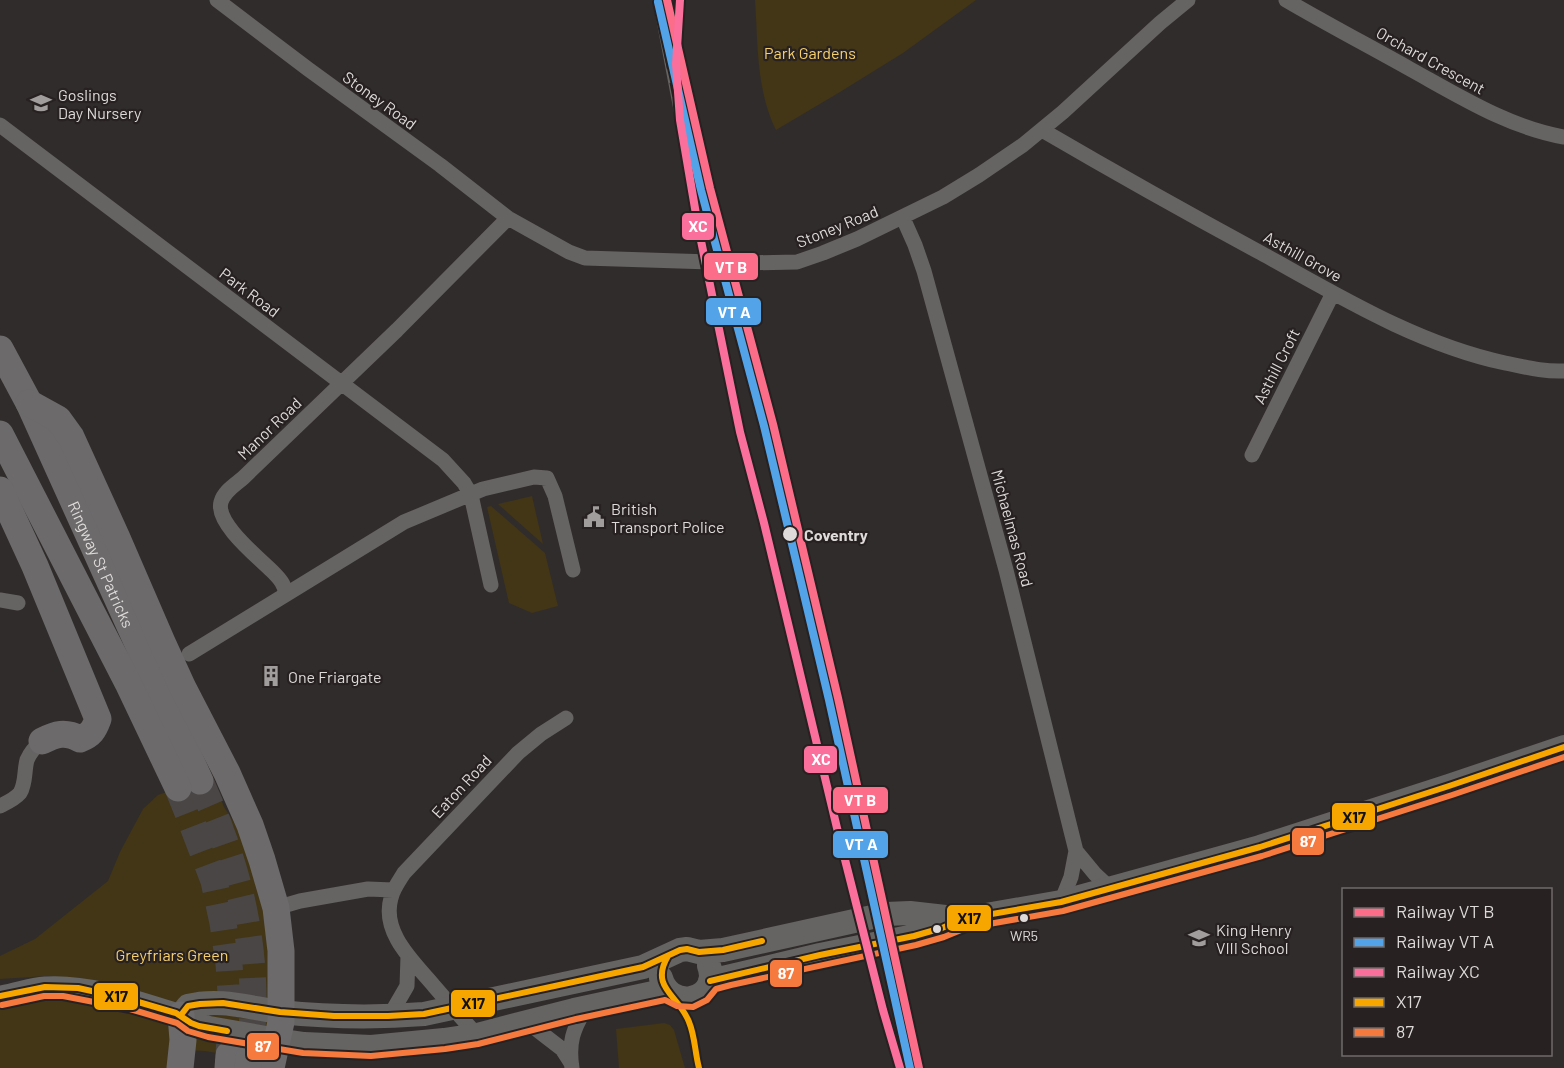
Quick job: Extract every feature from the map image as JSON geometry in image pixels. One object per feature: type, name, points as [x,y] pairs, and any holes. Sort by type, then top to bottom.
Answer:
[{"type":"highway","name":"Ringway St Patricks","points":[[0,349],[29,403],[189,784],[128,683],[0,434]]},
{"type":"highway","points":[[29,403],[58,419],[71,437],[183,688],[227,773],[250,825],[262,860],[276,908],[281,951],[281,1022],[277,1040],[245,1063]]},
{"type":"highway","points":[[0,490],[40,576],[98,719],[89,736],[80,739],[66,734],[56,734],[42,741]]},
{"type":"highway","points":[[162,642],[170,652],[178,655],[189,654]]},
{"type":"highway","points":[[183,688],[180,674],[182,664],[189,654]]},
{"type":"highway","points":[[180,1068],[183,1040],[181,1015]]},
{"type":"main road","points":[[181,1015],[188,1006],[221,1002],[281,1012],[352,1018],[424,1014],[643,967],[684,949],[699,952],[723,950],[886,914],[912,924],[942,928],[963,920],[1061,902],[1260,848],[1564,747]]},
{"type":"main road","points":[[710,981],[831,953],[912,924]]},
{"type":"main road","points":[[668,956],[663,964],[661,976],[667,990],[679,998],[689,999],[701,993],[710,981],[710,967],[699,952]]},
{"type":"main road","points":[[0,996],[43,987],[64,987],[132,1000],[181,1015],[191,1023],[209,1028],[304,1044],[371,1047],[477,1035],[667,990]]},
{"type":"street","name":"Stoney Road","points":[[217,0],[508,218],[569,252],[585,258],[742,263],[797,262],[849,243],[943,197],[979,175],[1042,130],[1160,22],[1188,0]]},
{"type":"street","name":"Orchard Crescent","points":[[1286,0],[1490,112],[1524,127],[1564,137]]},
{"type":"street","name":"Park Road","points":[[0,125],[443,460],[464,483],[471,495]]},
{"type":"street","name":"Asthill Grove","points":[[1042,130],[1333,293],[1427,340],[1476,356],[1525,368],[1550,372],[1564,371]]},
{"type":"street","name":"Manor Road","points":[[285,595],[286,591],[281,580],[233,533],[224,521],[220,509],[222,500],[228,490],[397,330],[508,218]]},
{"type":"street","name":"Michaelmas Road","points":[[903,218],[922,265],[1003,559],[1076,851],[1071,877],[1061,902]]},
{"type":"street","name":"Asthill Croft","points":[[1252,455],[1333,293]]},
{"type":"street","points":[[189,654],[404,522],[483,489],[534,477],[547,478],[555,496],[573,570]]},
{"type":"street","points":[[471,495],[491,585]]},
{"type":"street","points":[[0,600],[18,603]]},
{"type":"street","name":"Eaton Road","points":[[393,890],[404,873],[518,753],[541,734],[566,718]]},
{"type":"street","points":[[0,806],[20,793],[25,779],[27,760],[42,741]]},
{"type":"street","name":"Michaelmas Road","points":[[1076,851],[1110,888]]},
{"type":"street","points":[[276,908],[300,901],[368,889],[393,890],[389,910],[398,940],[408,956],[477,1035]]},
{"type":"street","points":[[388,1017],[407,986],[408,956]]},
{"type":"street","points":[[572,1066],[570,1051],[572,1035],[586,1008]]},
{"type":"street","points":[[527,1022],[562,1049],[572,1066]]},
{"type":"green space","name":"Park Gardens","points":[[755,0],[976,0],[903,53],[776,130],[769,115],[761,83]]},
{"type":"green space","points":[[532,496],[543,544],[498,504]]},
{"type":"green space","points":[[491,506],[545,553],[558,606],[532,613],[509,603],[487,507]]},
{"type":"green space","name":"Greyfriars Green","points":[[212,777],[224,807],[235,824],[245,847],[264,912],[272,997],[265,1061],[205,1051],[179,1050],[178,1068],[0,1068],[0,1006],[33,1001],[55,1001],[64,978],[47,976],[0,979],[0,956],[35,939],[108,881],[120,852],[143,809],[158,795]]},
{"type":"green space","points":[[664,1023],[670,1025],[674,1030],[685,1068],[619,1068],[616,1029]]},
{"type":"tunnel","points":[[200,781],[230,859],[245,915],[253,1001],[249,1058]]},
{"type":"tunnel","points":[[178,788],[214,881],[223,923],[232,1008],[229,1054]]},
{"type":"railway","points":[[656,0],[686,157]]},
{"type":"transit line","points":[[667,0],[710,188],[773,424],[838,698],[919,1068]]},
{"type":"transit line","points":[[658,2],[701,190],[764,426],[829,700],[910,1068]]},
{"type":"transit line","name":"X17","points":[[710,981],[914,936],[963,919],[1061,902],[1260,847],[1564,747]]},
{"type":"transit line","name":"87","points":[[2,1005],[44,996],[63,996],[130,1009],[177,1023],[188,1031],[208,1037],[303,1053],[371,1056],[478,1044],[576,1019],[665,1000],[677,1006],[693,1007],[707,1000],[716,989],[731,985],[916,945],[966,928],[1063,911],[1262,856],[1564,757]]},
{"type":"transit line","name":"X17","points":[[181,1015],[188,1006],[223,1003],[280,1012],[334,1016],[424,1014],[643,967],[680,950],[699,952],[723,950],[762,941]]},
{"type":"transit line","name":"X17","points":[[668,956],[663,967],[664,984],[689,1022],[699,1068]]},
{"type":"transit line","name":"X17","points":[[0,996],[45,987],[78,988],[128,999],[176,1013],[199,1026],[227,1031]]},
{"type":"rail line","name":"XC","points":[[680,0],[676,64],[680,120],[698,226],[740,432],[837,828],[900,1068]]},
{"type":"place","name":"Goslings Day Nursery","points":[[41,103]]},
{"type":"place","name":"British Transport Police","points":[[594,517]]},
{"type":"place","name":"Coventry","points":[[790,534]]},
{"type":"place","name":"One Friargate","points":[[271,676]]},
{"type":"place","name":"WR5","points":[[1024,918]]},
{"type":"place","name":"King Henry VIII School","points":[[1199,938]]}]
